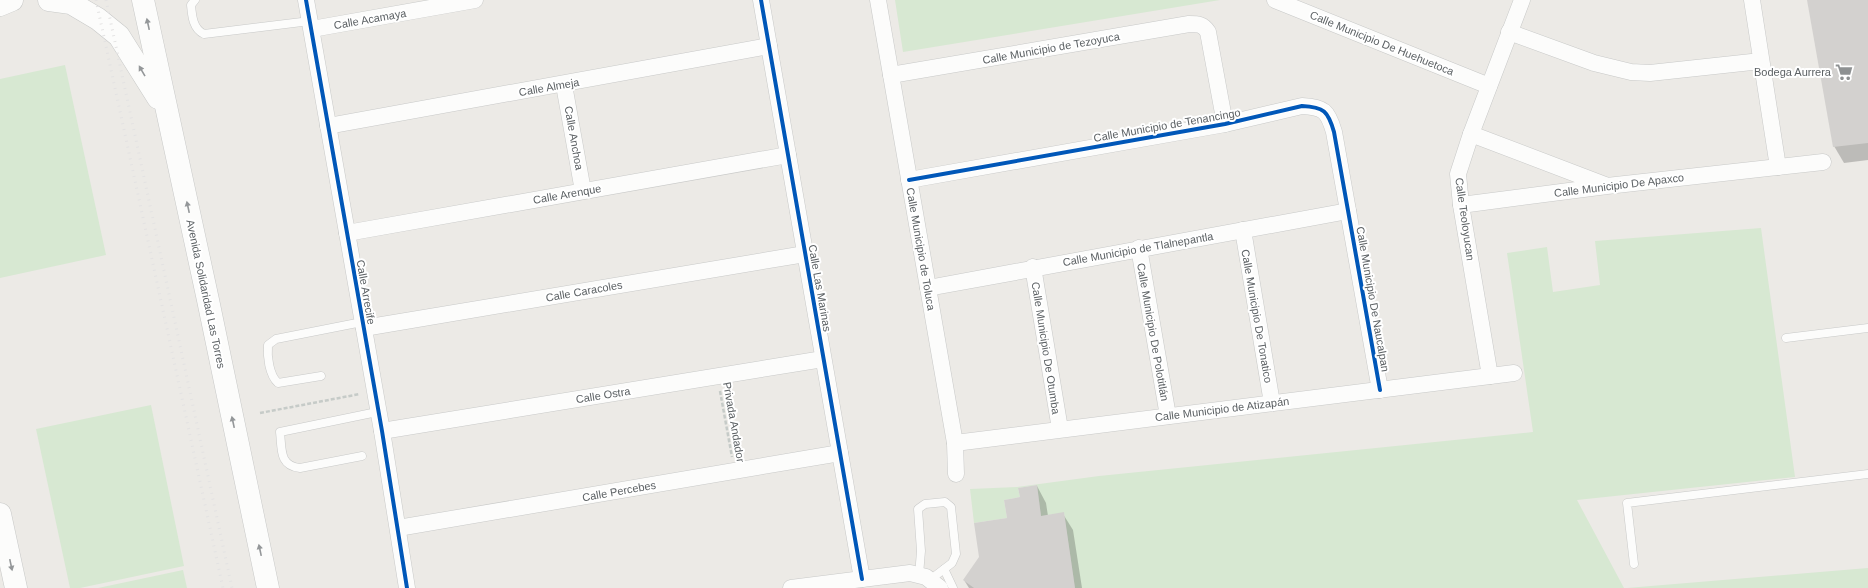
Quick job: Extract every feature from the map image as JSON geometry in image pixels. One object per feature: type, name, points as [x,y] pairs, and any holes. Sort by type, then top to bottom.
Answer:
[{"type":"main road","points":[[0,4],[12,0]]},
{"type":"main road","points":[[49,0],[71,3],[98,19],[119,36],[168,116]]},
{"type":"main road","name":"Avenida Solidaridad Las Torres","points":[[143,0],[268,588]]},
{"type":"main road","points":[[0,514],[16,588]]},
{"type":"street","name":"Calle Arrecife","points":[[306,0],[377,412],[382,431],[407,588]]},
{"type":"street","name":"Calle Acamaya","points":[[311,25],[475,0]]},
{"type":"street","name":"Calle Las Marinas","points":[[761,0],[862,579]]},
{"type":"street","name":"Calle Municipio de Toluca","points":[[878,0],[955,443],[956,474]]},
{"type":"street","name":"Calle Municipio De Huehuetoca","points":[[1275,0],[1489,86]]},
{"type":"street","name":"Calle Teoloyucan","points":[[1490,376],[1461,205],[1458,174],[1471,134],[1522,0]]},
{"type":"street","points":[[1752,0],[1778,167]]},
{"type":"street","name":"Calle Municipio de Tezoyuca","points":[[891,75],[1189,24],[1199,24],[1204,26],[1208,32],[1225,124]]},
{"type":"street","points":[[1509,32],[1594,64],[1631,72],[1650,73],[1762,60]]},
{"type":"street","name":"Calle Almeja","points":[[328,126],[564,85],[769,46]]},
{"type":"street","name":"Calle Anchoa","points":[[564,85],[584,191]]},
{"type":"street","name":"Calle Municipio de Tenancingo","points":[[909,180],[1225,124],[1302,106],[1325,110],[1330,118],[1334,132],[1348,211]]},
{"type":"street","points":[[1471,134],[1607,186]]},
{"type":"street","name":"Calle Arenque","points":[[347,233],[788,155]]},
{"type":"street","name":"Calle Municipio De Apaxco","points":[[1461,205],[1607,186],[1823,162]]},
{"type":"street","name":"Calle Municipio de Tlalnepantla","points":[[928,288],[1139,248],[1348,211]]},
{"type":"street","name":"Calle Municipio De Naucalpan","points":[[1348,211],[1380,390]]},
{"type":"street","name":"Calle Municipio De Tonatico","points":[[1243,230],[1272,402]]},
{"type":"street","name":"Calle Municipio De Polotitlán","points":[[1139,248],[1168,416]]},
{"type":"street","name":"Calle Caracoles","points":[[363,325],[805,254]]},
{"type":"street","name":"Calle Municipio De Otumba","points":[[1033,268],[1060,430]]},
{"type":"street","name":"Calle Ostra","points":[[382,431],[823,359]]},
{"type":"street","name":"Calle Municipio de Atizapán","points":[[955,443],[1272,402],[1514,374]]},
{"type":"street","name":"Calle Percebes","points":[[398,528],[840,453]]},
{"type":"street","points":[[791,588],[910,573],[930,581]]},
{"type":"lane","points":[[194,0],[191,5],[195,26],[198,31],[204,34],[311,25]]},
{"type":"lane","points":[[321,376],[278,383],[274,379],[272,372],[268,345],[276,339],[363,325]]},
{"type":"lane","points":[[1786,338],[1868,328]]},
{"type":"lane","points":[[362,456],[300,468],[292,467],[284,459],[280,432],[377,412]]},
{"type":"lane","points":[[1634,564],[1627,503],[1868,474]]},
{"type":"lane","points":[[946,502],[951,507],[956,554],[952,563],[930,581],[921,551],[917,513],[918,509],[925,504],[946,502]]},
{"type":"lane","points":[[944,569],[953,588]]},
{"type":"path","points":[[260,413],[374,391]]},
{"type":"green space","points":[[895,0],[1220,0],[903,52]]},
{"type":"green space","points":[[65,65],[106,255],[0,278],[0,79]]},
{"type":"green space","points":[[1761,228],[1795,477],[1577,500],[1624,588],[1075,588],[1064,513],[1041,516],[1037,485],[1018,488],[1020,497],[1004,500],[1007,518],[974,523],[970,489],[1017,487],[1099,476],[1533,432],[1507,253],[1547,247],[1553,292],[1600,285],[1595,241]]},
{"type":"green space","points":[[151,405],[184,566],[80,588],[70,588],[36,429]]},
{"type":"green space","points":[[1868,568],[1868,588],[1627,588]]},
{"type":"green space","points":[[183,570],[187,588],[98,588]]},
{"type":"building","name":"Bodega Aurrera","points":[[1807,0],[1868,0],[1868,143],[1833,147]]},
{"type":"building","points":[[1037,485],[1041,516],[1064,512],[1075,588],[974,588],[963,580],[979,557],[974,523],[1007,518],[1004,500],[1020,497],[1018,488]]},
{"type":"railway","points":[[96,0],[223,588]]},
{"type":"railway","points":[[106,0],[232,588]]},
{"type":"cycle path","points":[[306,0],[382,431],[407,588]]},
{"type":"cycle path","points":[[761,0],[862,579]]},
{"type":"cycle path","points":[[909,180],[1225,124],[1302,106],[1320,109],[1330,119],[1334,132],[1380,390]]},
{"type":"place","name":"Bodega Aurrera","points":[[1844,72]]}]
